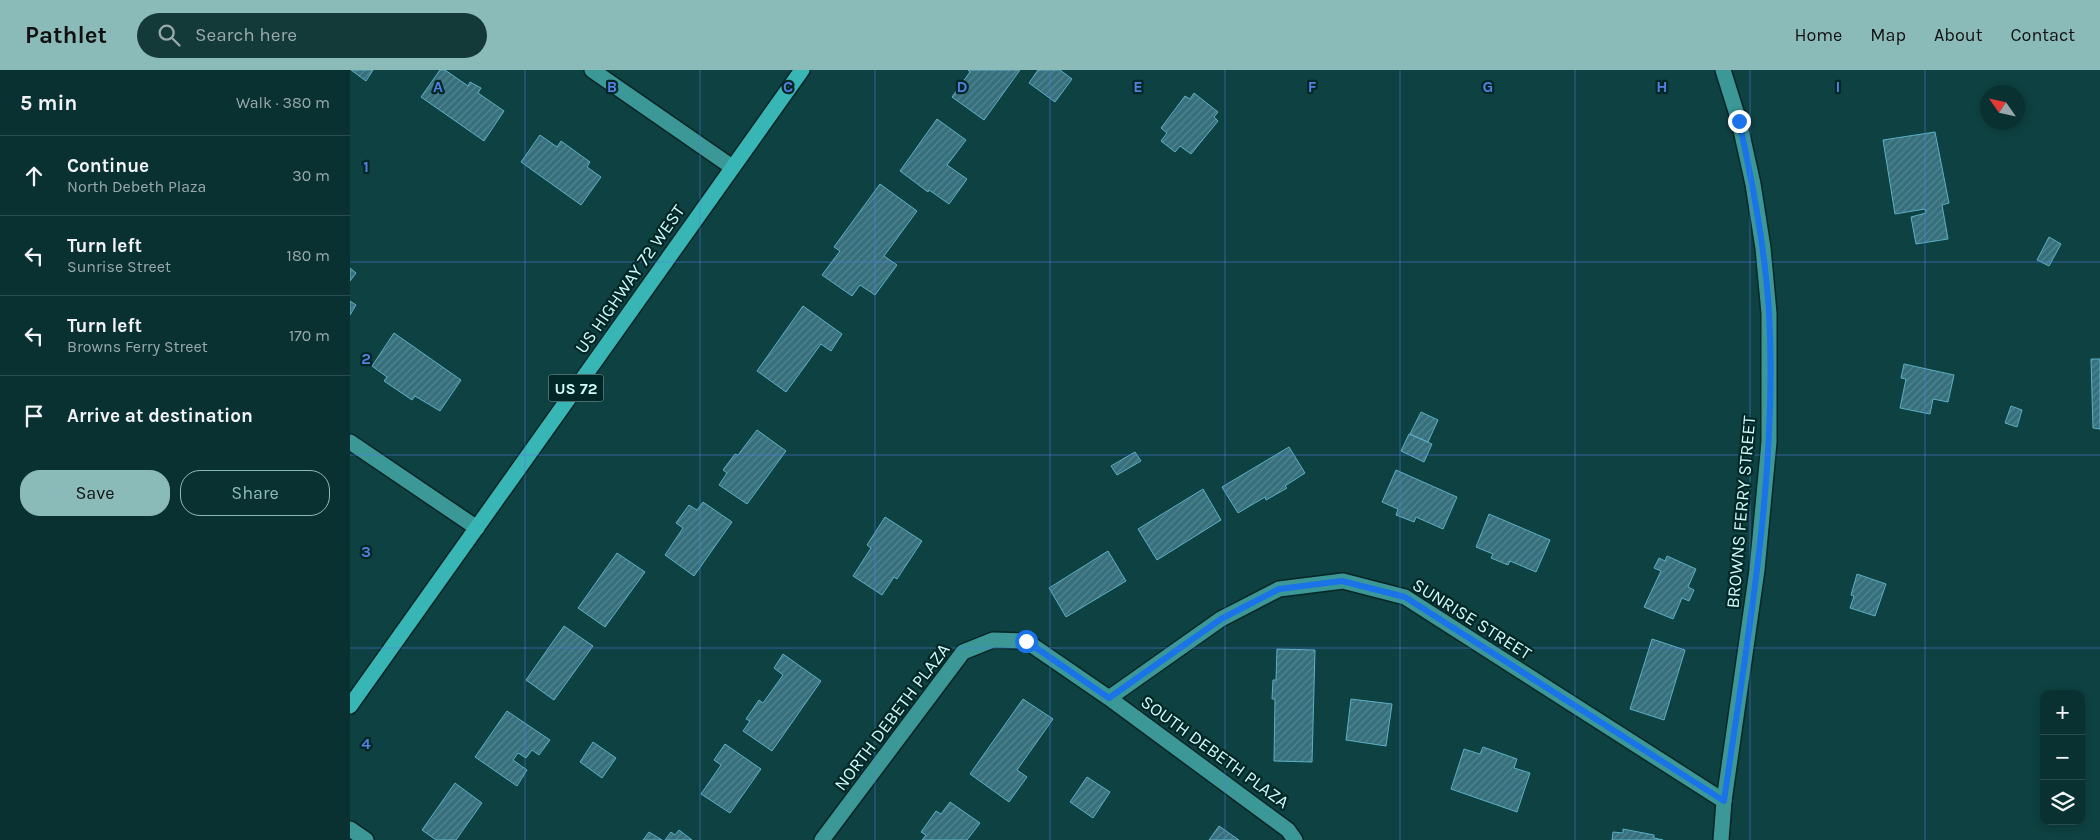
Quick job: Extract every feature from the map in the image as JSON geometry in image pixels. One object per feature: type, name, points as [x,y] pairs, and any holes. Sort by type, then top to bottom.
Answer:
[{"type":"highway","name":"US HIGHWAY 72 WEST","points":[[350,706],[802,70]]},
{"type":"street","points":[[592,70],[732,167]]},
{"type":"street","name":"BROWNS FERRY STREET","points":[[1721,840],[1724,801],[1757,570],[1769,442],[1769,313],[1763,248],[1751,175],[1739,121],[1723,70]]},
{"type":"street","points":[[350,442],[477,528]]},
{"type":"street","name":"SUNRISE STREET","points":[[1109,698],[1221,619],[1279,589],[1342,581],[1405,597],[1724,801]]},
{"type":"street","name":"NORTH DEBETH PLAZA","points":[[822,840],[963,652],[993,640],[1026,641],[1109,698]]},
{"type":"street","name":"SOUTH DEBETH PLAZA","points":[[1109,698],[1288,830],[1295,840]]},
{"type":"street","points":[[350,829],[366,840]]},
{"type":"building","points":[[351,70],[373,70],[366,81]]},
{"type":"building","points":[[440,70],[445,70],[468,86],[470,82],[481,88],[478,93],[504,111],[484,141],[421,97]]},
{"type":"building","points":[[968,70],[1020,70],[984,120],[952,97],[970,72]]},
{"type":"building","points":[[1038,70],[1060,70],[1072,79],[1055,102],[1029,83]]},
{"type":"building","points":[[1194,93],[1218,112],[1214,117],[1218,121],[1191,154],[1180,146],[1175,152],[1161,141],[1167,133],[1161,128],[1185,96],[1190,99]]},
{"type":"building","points":[[937,119],[966,140],[947,165],[967,179],[949,204],[929,190],[928,192],[900,171]]},
{"type":"building","points":[[1935,132],[1949,203],[1942,205],[1948,239],[1916,244],[1911,217],[1926,213],[1925,209],[1895,214],[1883,140]]},
{"type":"building","points":[[540,135],[557,147],[561,141],[590,162],[587,167],[601,177],[581,205],[521,162]]},
{"type":"building","points":[[880,184],[917,211],[884,256],[897,265],[875,295],[860,285],[852,296],[822,275],[840,251],[834,247]]},
{"type":"building","points":[[2049,237],[2061,244],[2049,266],[2037,260]]},
{"type":"building","points":[[350,268],[356,273],[350,281]]},
{"type":"building","points":[[350,301],[356,305],[350,315]]},
{"type":"building","points":[[803,306],[842,334],[831,351],[821,344],[786,392],[757,371]]},
{"type":"building","points":[[394,333],[461,380],[440,411],[415,396],[412,400],[384,381],[387,377],[372,366]]},
{"type":"building","points":[[2091,359],[2100,359],[2100,429],[2093,428]]},
{"type":"building","points":[[1904,364],[1954,375],[1948,402],[1933,399],[1930,414],[1900,408],[1906,379],[1901,378]]},
{"type":"building","points":[[2011,406],[2022,410],[2017,427],[2005,423]]},
{"type":"building","points":[[1421,412],[1438,420],[1428,442],[1410,434]]},
{"type":"building","points":[[757,430],[786,451],[747,504],[719,485],[727,473],[723,470],[735,454],[738,455]]},
{"type":"building","points":[[1409,434],[1432,444],[1424,462],[1401,451]]},
{"type":"building","points":[[1289,447],[1305,473],[1285,486],[1287,488],[1266,500],[1265,497],[1238,513],[1222,487]]},
{"type":"building","points":[[1135,452],[1141,461],[1117,475],[1111,466]]},
{"type":"building","points":[[1396,470],[1457,497],[1443,529],[1416,517],[1414,522],[1396,515],[1398,509],[1382,502]]},
{"type":"building","points":[[1203,489],[1221,520],[1157,560],[1138,529]]},
{"type":"building","points":[[703,502],[732,522],[694,576],[665,555],[683,528],[676,523],[689,505],[697,510]]},
{"type":"building","points":[[1489,514],[1550,540],[1536,572],[1510,561],[1508,565],[1491,558],[1493,554],[1476,547]]},
{"type":"building","points":[[885,517],[922,541],[897,579],[894,577],[882,595],[853,576],[871,548],[867,545]]},
{"type":"building","points":[[1108,551],[1126,581],[1066,617],[1049,588]]},
{"type":"building","points":[[617,553],[645,572],[605,627],[578,608]]},
{"type":"building","points":[[1667,556],[1696,569],[1688,587],[1694,590],[1689,601],[1682,598],[1673,619],[1644,607],[1661,571],[1654,568],[1659,558],[1665,561]]},
{"type":"building","points":[[1857,574],[1886,584],[1875,616],[1850,608],[1854,596],[1851,595]]},
{"type":"building","points":[[564,626],[593,646],[554,700],[526,680]]},
{"type":"building","points":[[1652,639],[1685,650],[1664,720],[1630,709]]},
{"type":"building","points":[[1277,649],[1315,650],[1312,762],[1274,761],[1275,699],[1272,699],[1273,680],[1276,680]]},
{"type":"building","points":[[783,654],[821,681],[772,751],[743,731],[750,721],[746,719],[759,700],[763,703],[783,675],[774,668]]},
{"type":"building","points":[[1023,699],[1053,719],[1017,770],[1027,777],[1009,802],[970,774]]},
{"type":"building","points":[[1351,699],[1392,704],[1386,746],[1346,740]]},
{"type":"building","points":[[507,711],[550,740],[539,755],[532,750],[526,758],[518,753],[513,760],[527,770],[517,786],[475,757]]},
{"type":"building","points":[[593,742],[616,758],[602,778],[580,762]]},
{"type":"building","points":[[725,744],[761,769],[730,813],[701,794],[721,765],[714,760]]},
{"type":"building","points":[[1483,747],[1517,759],[1514,768],[1530,773],[1517,812],[1451,789],[1464,749],[1480,754]]},
{"type":"building","points":[[1087,777],[1110,792],[1093,818],[1070,802]]},
{"type":"building","points":[[455,783],[482,803],[456,840],[436,840],[422,830]]},
{"type":"building","points":[[950,802],[980,823],[967,840],[922,840],[926,835],[921,832],[936,811],[941,814]]},
{"type":"building","points":[[1219,826],[1239,840],[1209,840]]},
{"type":"building","points":[[1623,829],[1654,835],[1654,838],[1663,840],[1612,840],[1613,832],[1623,833]]},
{"type":"building","points":[[679,830],[692,840],[665,840],[671,832],[675,835]]},
{"type":"building","points":[[649,832],[662,840],[643,840]]},
{"type":"route","points":[[1026,641],[1109,698],[1221,619],[1279,589],[1342,581],[1405,597],[1724,801],[1757,570],[1769,442],[1769,313],[1763,248],[1753,184],[1739,121]]}]
